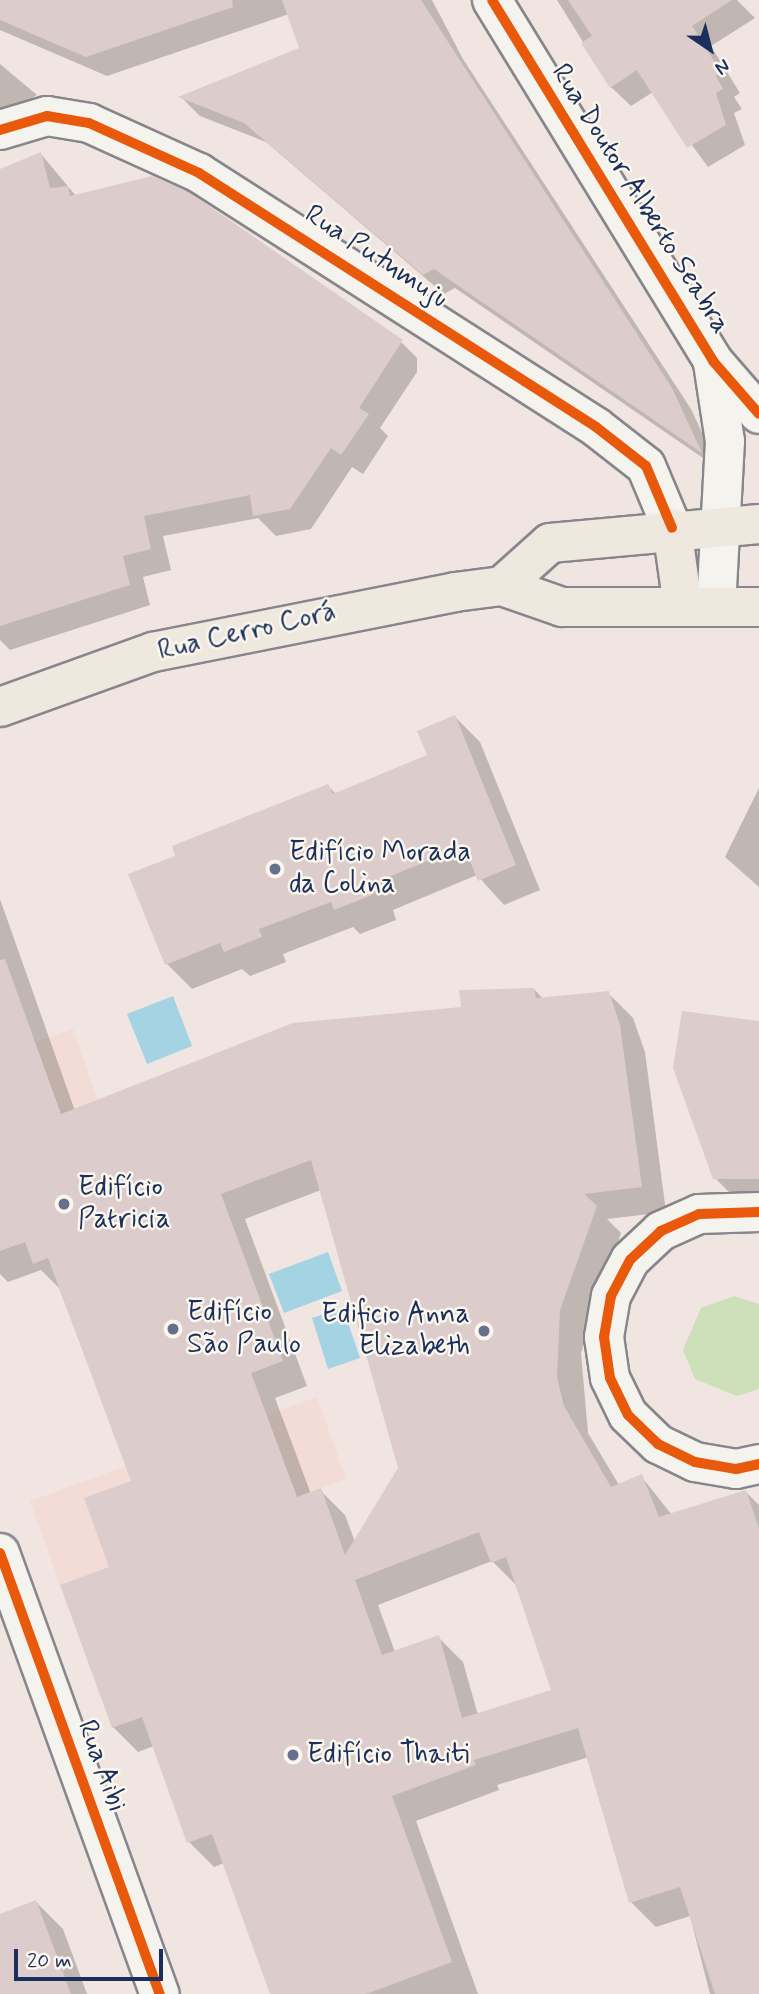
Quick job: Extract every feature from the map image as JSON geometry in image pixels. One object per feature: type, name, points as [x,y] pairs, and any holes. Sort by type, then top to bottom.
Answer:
[{"type":"main road","points":[[502,586],[550,543],[672,528],[759,524]]},
{"type":"main road","points":[[672,528],[700,606]]},
{"type":"main road","name":"Rua Cerro Corá","points":[[0,707],[60,681],[249,629],[502,586],[562,607],[759,607]]},
{"type":"street","name":"Rua Doutor Alberto Seabra","points":[[492,0],[713,361],[759,414]]},
{"type":"street","name":"Rua Putumuju","points":[[0,130],[47,116],[89,123],[200,173],[605,433],[646,466],[672,528]]},
{"type":"street","name":"Rua Doutor Alberto Seabra","points":[[700,606],[718,524],[725,441],[713,361]]},
{"type":"street","points":[[759,1212],[699,1213],[661,1231],[624,1272],[611,1296],[604,1337],[610,1378],[628,1415],[658,1444],[695,1462],[736,1469],[759,1464]]},
{"type":"street","name":"Rua Aibi","points":[[0,1553],[160,1994]]},
{"type":"shaded area","points":[[73,1029],[98,1101],[0,1136],[0,1055]]},
{"type":"shaded area","points":[[317,1397],[346,1479],[60,1585],[30,1501]]},
{"type":"green space","points":[[734,1296],[759,1304],[759,1389],[737,1396],[695,1379],[683,1350],[701,1308]]},
{"type":"water","points":[[173,996],[192,1046],[147,1064],[127,1014]]},
{"type":"water","points":[[328,1252],[342,1291],[284,1313],[269,1274]]},
{"type":"water","points":[[343,1308],[360,1358],[328,1369],[312,1318]]},
{"type":"building","points":[[0,0],[232,0],[233,7],[86,57],[0,20]]},
{"type":"building","points":[[282,0],[421,0],[672,388],[702,453],[434,269],[423,275],[244,123],[178,97],[299,48]]},
{"type":"building","points":[[568,0],[732,0],[692,26],[721,72],[716,76],[723,89],[716,93],[726,125],[687,148],[637,70],[610,88],[581,43],[592,36]]},
{"type":"building","points":[[41,152],[50,188],[68,186],[70,196],[152,176],[189,192],[403,340],[359,408],[369,414],[341,455],[331,448],[290,509],[253,516],[250,495],[144,516],[151,549],[123,556],[130,585],[0,626],[0,169]]},
{"type":"building","name":"Edifício Morada da Colina","points":[[455,715],[516,865],[478,881],[464,846],[369,885],[372,895],[334,910],[331,902],[259,929],[262,937],[224,952],[220,943],[165,965],[128,874],[175,856],[172,846],[328,784],[333,794],[427,755],[417,731]]},
{"type":"building","points":[[5,959],[61,1114],[293,1023],[461,1007],[459,990],[534,988],[536,998],[609,991],[620,1025],[642,1187],[584,1194],[597,1206],[560,1310],[557,1377],[564,1406],[611,1487],[642,1474],[659,1517],[746,1490],[759,1528],[759,1994],[715,1994],[680,1887],[629,1903],[578,1728],[474,1760],[476,1765],[392,1796],[452,1962],[366,1994],[270,1994],[212,1834],[187,1843],[142,1717],[112,1728],[60,1585],[109,1567],[84,1498],[131,1481],[48,1258],[33,1264],[25,1242],[0,1251],[0,960]],"holes":[[[311,1160],[398,1468],[345,1555],[321,1488],[297,1497],[251,1373],[283,1361],[221,1194]],[[479,1532],[491,1563],[506,1557],[551,1690],[462,1718],[439,1635],[382,1655],[355,1580]]]},
{"type":"building","points":[[682,1011],[759,1021],[759,1179],[713,1179],[673,1068]]},
{"type":"building","points":[[36,1900],[71,1994],[0,1994],[0,1914]]},
{"type":"cycle path","points":[[492,0],[713,361],[759,414]]},
{"type":"cycle path","points":[[0,130],[47,116],[89,123],[199,173],[596,427],[646,466],[672,528]]},
{"type":"cycle path","points":[[759,1212],[699,1214],[661,1231],[630,1260],[611,1296],[604,1337],[610,1378],[628,1415],[658,1444],[695,1462],[736,1469],[759,1464]]},
{"type":"cycle path","points":[[0,1553],[160,1994]]},
{"type":"place","name":"Edifício Morada da Colina","points":[[275,869]]},
{"type":"place","name":"Edifício Patricia","points":[[64,1204]]},
{"type":"place","name":"Edifício São Paulo","points":[[173,1329]]},
{"type":"place","name":"Edificio Anna Elizabeth","points":[[484,1331]]},
{"type":"place","name":"Edifício Thaiti","points":[[293,1755]]}]
